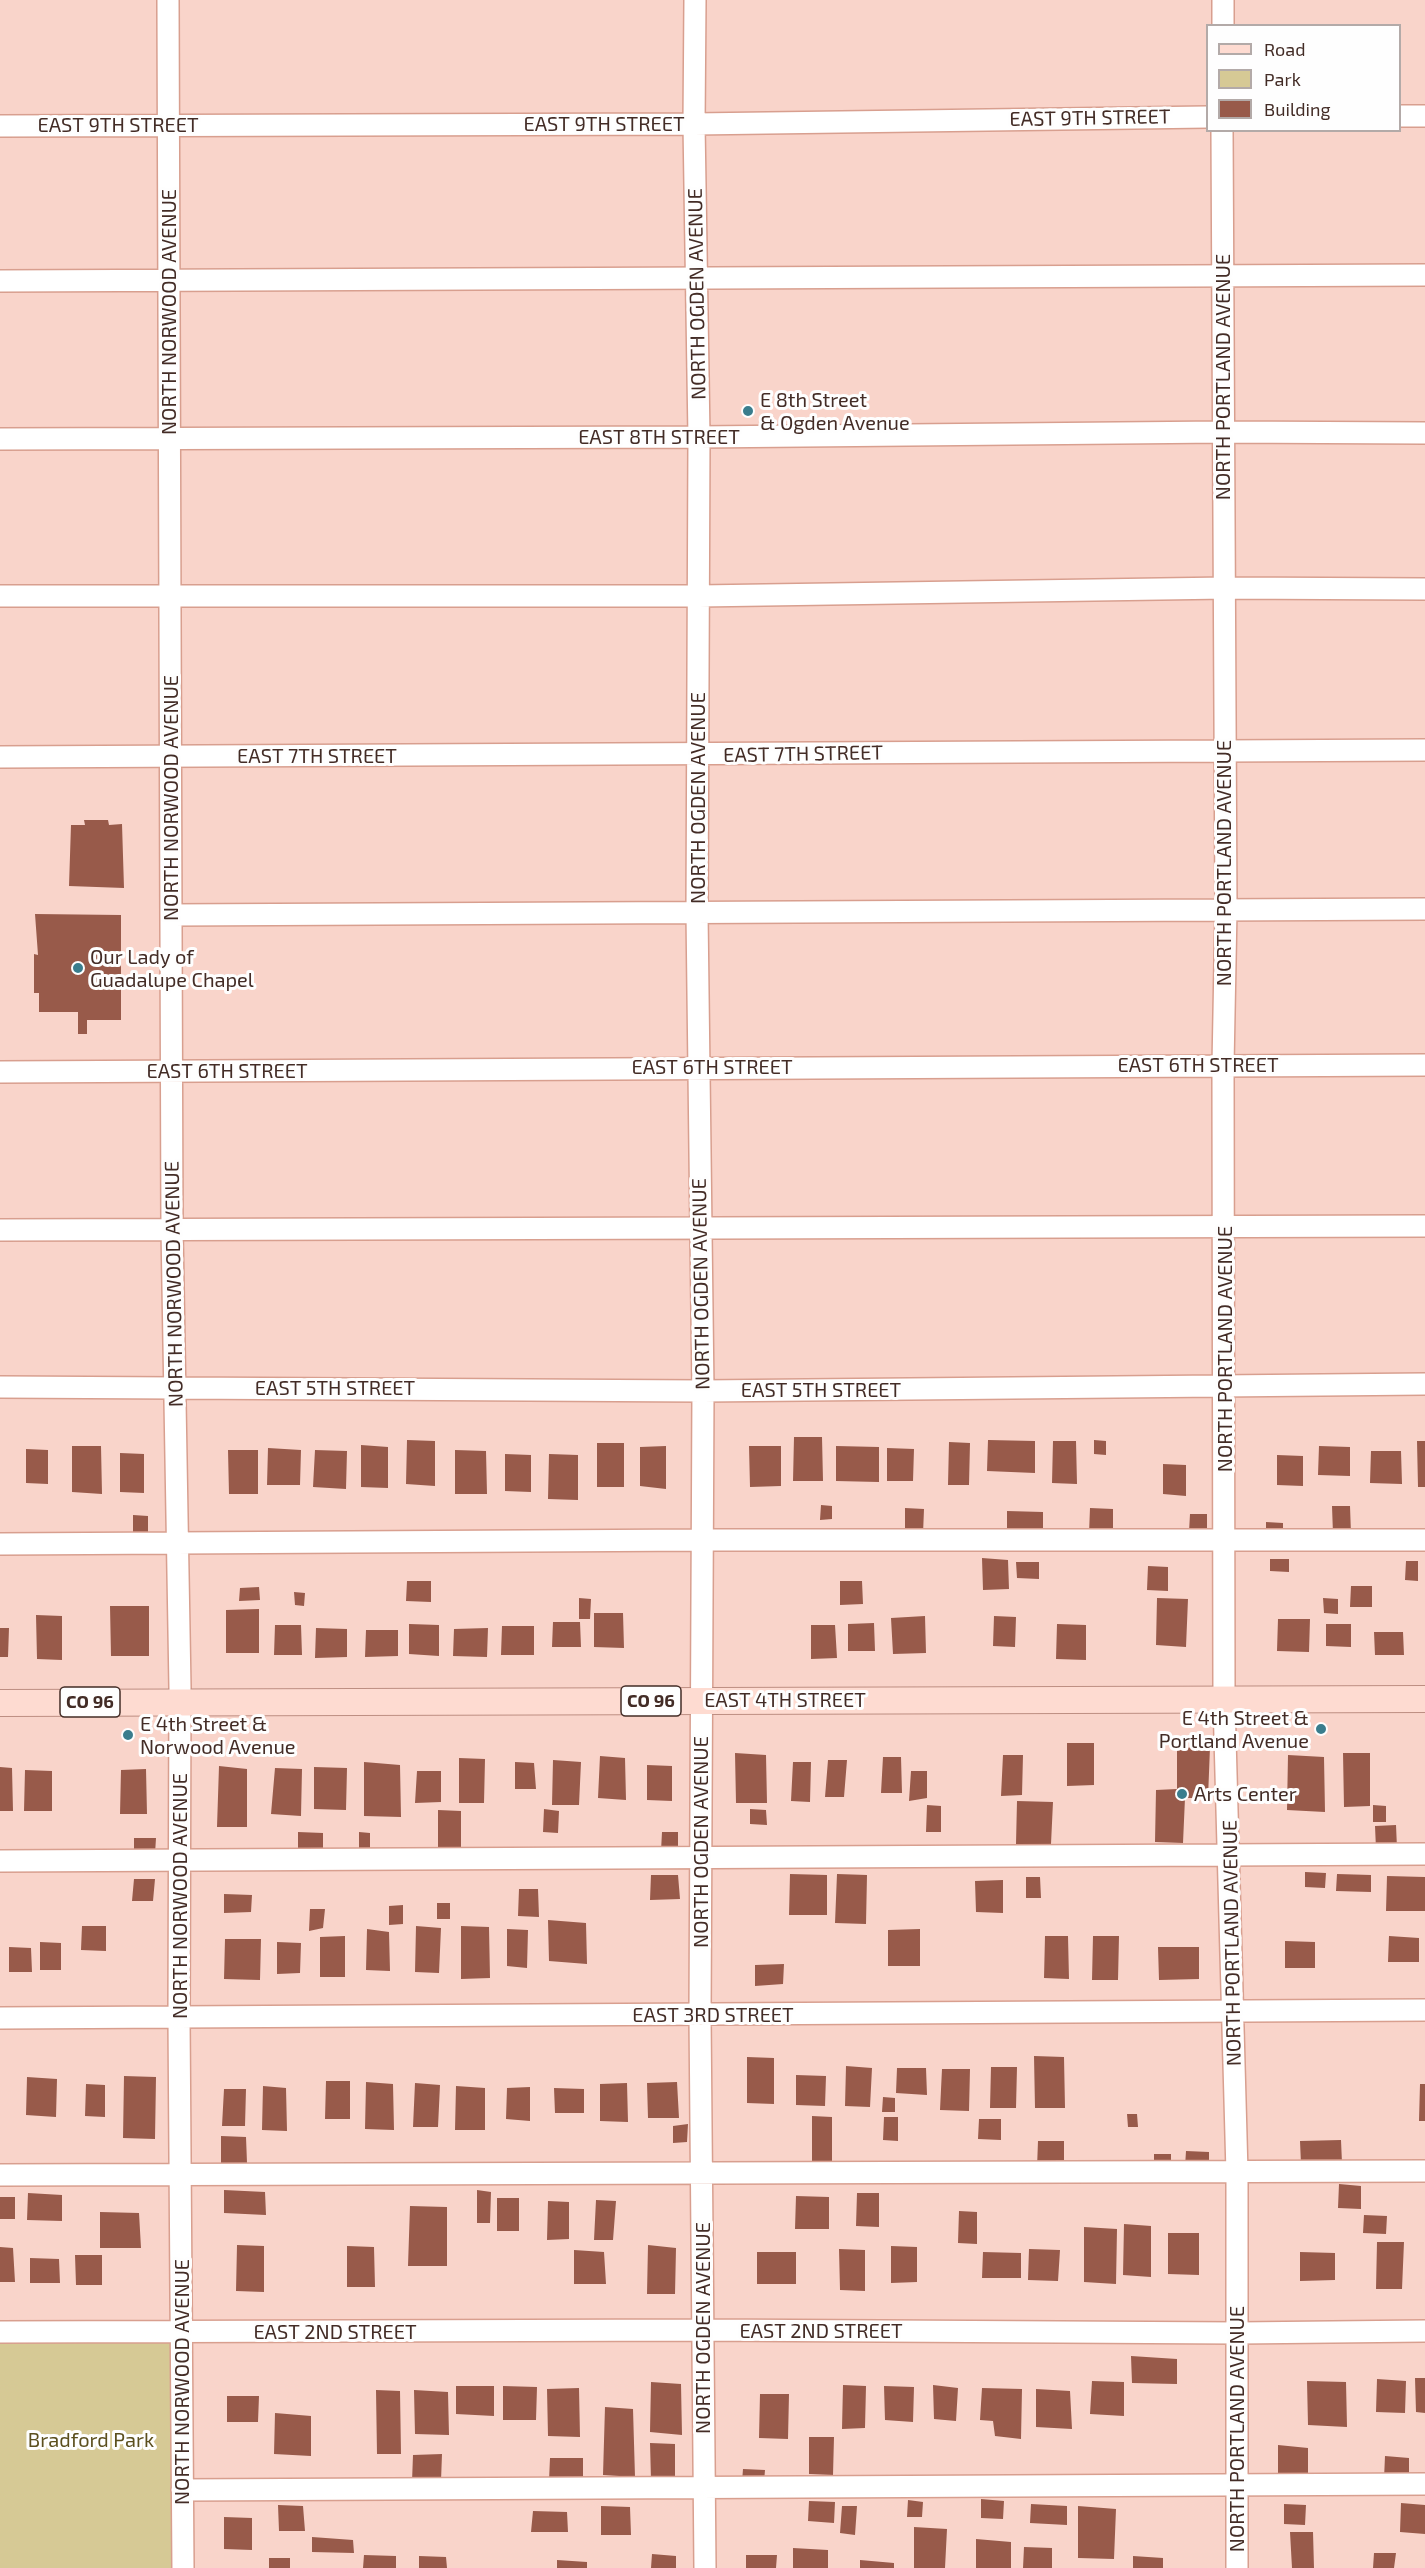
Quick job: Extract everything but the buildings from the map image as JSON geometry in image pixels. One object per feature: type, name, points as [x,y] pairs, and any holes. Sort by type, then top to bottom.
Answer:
[{"type":"main road","name":"EAST 4TH STREET","points":[[0,1703],[1425,1699]]},
{"type":"street","name":"NORTH NORWOOD AVENUE","points":[[168,0],[171,1071],[180,1702],[179,2018],[182,2174],[183,2568]]},
{"type":"street","name":"NORTH OGDEN AVENUE","points":[[695,0],[694,124],[699,437],[697,913],[699,1228],[703,1391],[700,2015],[705,2568]]},
{"type":"street","points":[[1222,24],[1223,0]]},
{"type":"street","points":[[1401,116],[1425,116]]},
{"type":"street","name":"EAST 9TH STREET","points":[[0,126],[694,124],[1206,117]]},
{"type":"street","name":"NORTH PORTLAND AVENUE","points":[[1222,132],[1222,432],[1226,588],[1223,750],[1226,910],[1223,1065],[1226,1541],[1224,1701],[1237,2173],[1237,2568]]},
{"type":"street","points":[[0,281],[696,280],[1425,275]]},
{"type":"street","name":"EAST 8TH STREET","points":[[0,439],[699,437],[1222,432],[1425,434]]},
{"type":"street","points":[[0,596],[699,596],[1226,588],[1425,589]]},
{"type":"street","name":"EAST 7TH STREET","points":[[0,757],[1425,750]]},
{"type":"street","points":[[171,915],[1425,909]]},
{"type":"street","name":"EAST 6TH STREET","points":[[0,1072],[1425,1065]]},
{"type":"street","points":[[0,1230],[1425,1226]]},
{"type":"street","name":"EAST 5TH STREET","points":[[0,1387],[703,1391],[1425,1384]]},
{"type":"street","points":[[0,1544],[702,1540],[1425,1540]]},
{"type":"street","points":[[0,1861],[701,1860],[1425,1854]]},
{"type":"street","name":"EAST 3RD STREET","points":[[0,2018],[1425,2010]]},
{"type":"street","points":[[0,2175],[1425,2171]]},
{"type":"street","name":"EAST 2ND STREET","points":[[0,2331],[703,2330],[1238,2333],[1425,2331]]},
{"type":"street","points":[[182,2490],[1425,2484]]},
{"type":"green space","name":"Bradford Park","points":[[0,2332],[182,2332],[183,2568],[0,2568]]},
{"type":"place","name":"E 8th Street & Ogden Avenue","points":[[748,411]]},
{"type":"place","name":"Our Lady of Guadalupe Chapel","points":[[78,968]]},
{"type":"place","name":"E 4th Street & Portland Avenue","points":[[1321,1729]]},
{"type":"place","name":"E 4th Street & Norwood Avenue","points":[[128,1735]]},
{"type":"place","name":"Arts Center","points":[[1182,1794]]}]
